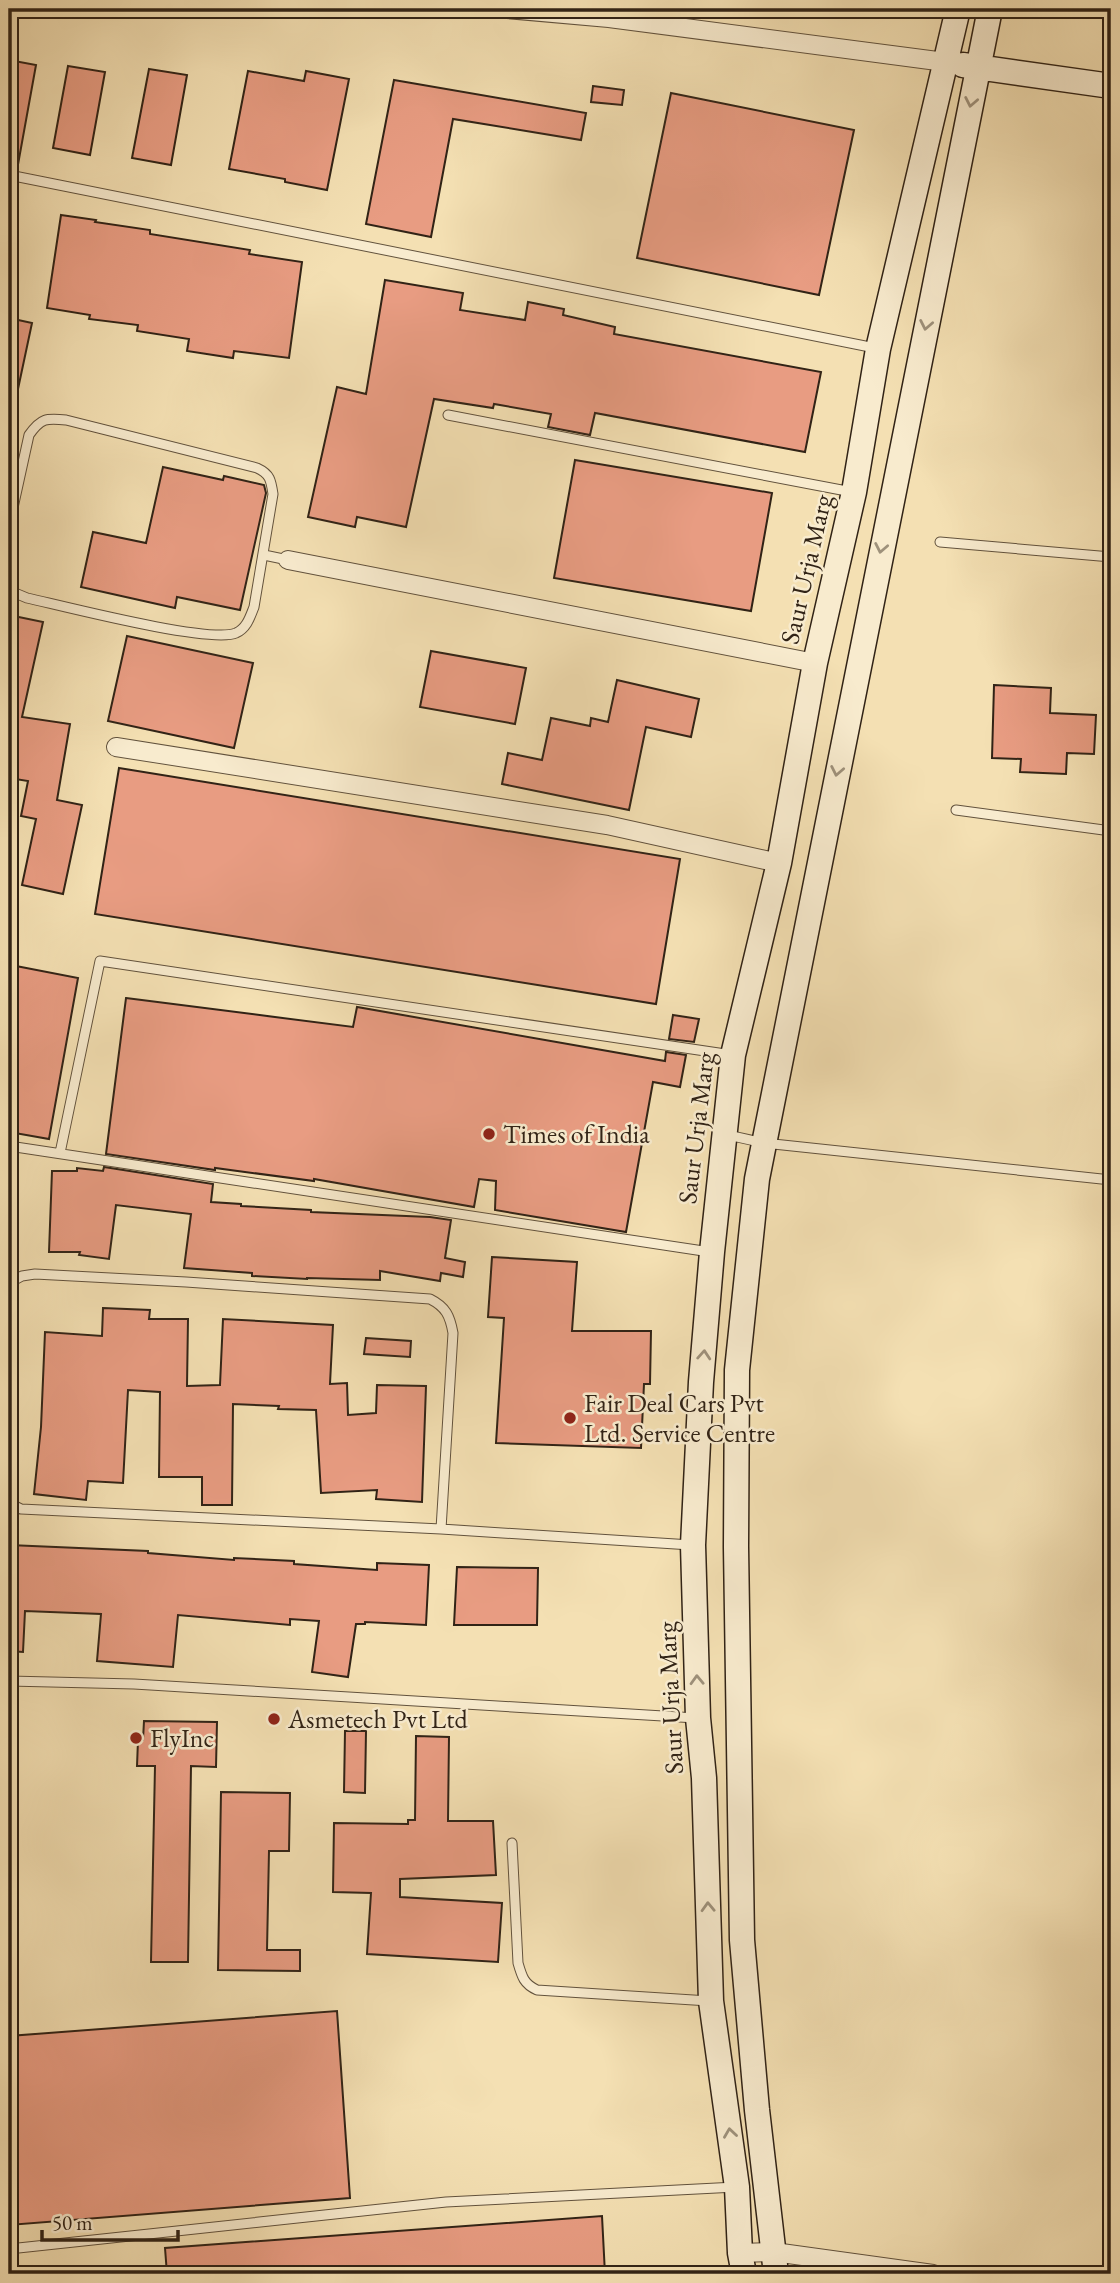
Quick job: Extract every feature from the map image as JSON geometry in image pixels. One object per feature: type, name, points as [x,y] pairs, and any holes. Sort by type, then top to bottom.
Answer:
[{"type":"street","points":[[507,9],[609,18],[1111,86]]},
{"type":"street","name":"Saur Urja Marg","points":[[742,2264],[737,2187],[711,2001],[704,1779],[698,1718],[693,1545],[701,1382],[712,1252],[733,1055],[779,863],[815,663],[854,492],[878,349],[958,9]]},
{"type":"street","points":[[775,2263],[757,2110],[742,1940],[736,1547],[737,1370],[757,1179],[990,10]]},
{"type":"street","points":[[288,560],[815,663]]},
{"type":"street","points":[[117,747],[607,825],[779,863]]},
{"type":"street","points":[[742,2264],[775,2263],[933,2274]]},
{"type":"lane","points":[[9,175],[878,349]]},
{"type":"lane","points":[[448,415],[854,492]]},
{"type":"lane","points":[[9,526],[29,435],[37,424],[48,418],[66,420],[257,468],[266,472],[271,480],[273,494],[254,607],[248,622],[239,632],[227,636],[182,631],[27,598],[9,587]]},
{"type":"lane","points":[[940,542],[1111,557]]},
{"type":"lane","points":[[264,555],[288,560]]},
{"type":"lane","points":[[956,810],[1111,831]]},
{"type":"lane","points":[[60,1153],[100,961],[733,1055]]},
{"type":"lane","points":[[726,1134],[764,1143],[1111,1180]]},
{"type":"lane","points":[[9,1146],[712,1252]]},
{"type":"lane","points":[[9,1283],[22,1276],[35,1274],[90,1276],[430,1299],[443,1306],[451,1319],[453,1333],[441,1529]]},
{"type":"lane","points":[[9,1503],[21,1509],[441,1529],[693,1545]]},
{"type":"lane","points":[[9,1681],[147,1685],[698,1718]]},
{"type":"lane","points":[[512,1843],[518,1963],[528,1986],[537,1990],[711,2001]]},
{"type":"lane","points":[[9,2249],[446,2202],[737,2187]]},
{"type":"building","points":[[9,60],[36,65],[17,170],[9,168]]},
{"type":"building","points":[[68,66],[105,72],[90,155],[53,148]]},
{"type":"building","points":[[149,69],[187,75],[171,165],[132,158]]},
{"type":"building","points":[[248,71],[304,81],[306,71],[349,79],[327,190],[229,169]]},
{"type":"building","points":[[394,80],[586,113],[581,140],[453,119],[431,237],[366,224]]},
{"type":"building","points":[[593,86],[624,90],[622,105],[591,102]]},
{"type":"building","points":[[671,93],[854,130],[819,295],[637,258]]},
{"type":"building","points":[[61,215],[150,230],[150,234],[250,250],[249,254],[302,262],[289,358],[234,351],[233,358],[187,351],[189,339],[137,331],[138,325],[89,319],[90,315],[47,308]]},
{"type":"building","points":[[385,280],[463,293],[460,310],[525,320],[528,302],[564,309],[563,315],[615,327],[614,334],[821,372],[805,452],[595,413],[590,435],[548,427],[551,414],[494,404],[493,408],[434,399],[406,527],[357,517],[355,527],[308,517],[337,387],[366,394]]},
{"type":"building","points":[[9,318],[32,323],[15,403],[9,402]]},
{"type":"building","points":[[575,460],[772,493],[751,611],[554,578]]},
{"type":"building","points":[[163,467],[223,480],[224,476],[264,485],[266,493],[240,610],[177,597],[175,608],[81,587],[93,532],[146,543]]},
{"type":"building","points":[[9,615],[43,622],[22,717],[70,724],[57,800],[82,805],[63,894],[22,885],[36,819],[21,816],[28,781],[9,778]]},
{"type":"building","points":[[127,636],[253,663],[234,748],[108,721]]},
{"type":"building","points":[[431,651],[526,668],[515,724],[420,707]]},
{"type":"building","points":[[617,680],[699,699],[691,737],[646,727],[629,810],[502,784],[508,753],[542,760],[551,718],[590,726],[591,718],[608,722]]},
{"type":"building","points":[[994,685],[1051,688],[1050,713],[1096,715],[1094,754],[1067,753],[1066,774],[1020,772],[1021,759],[992,758]]},
{"type":"building","points":[[119,768],[680,859],[656,1004],[95,914]]},
{"type":"building","points":[[16,966],[78,978],[49,1139],[9,1132],[9,1005]]},
{"type":"building","name":"Times of India","points":[[126,998],[353,1027],[357,1007],[665,1061],[666,1052],[686,1055],[680,1087],[653,1082],[626,1232],[495,1210],[496,1181],[479,1179],[474,1207],[314,1179],[215,1170],[106,1154]]},
{"type":"building","points":[[673,1015],[699,1019],[694,1042],[669,1039]]},
{"type":"building","points":[[104,1167],[213,1184],[211,1202],[311,1212],[451,1220],[445,1258],[465,1262],[463,1277],[441,1273],[440,1281],[380,1271],[380,1280],[307,1279],[184,1268],[191,1214],[116,1205],[109,1259],[79,1255],[80,1252],[49,1252],[52,1171],[77,1171],[77,1168],[103,1171]]},
{"type":"building","points":[[492,1257],[577,1262],[572,1331],[651,1331],[650,1384],[644,1384],[641,1448],[496,1443],[504,1318],[488,1317]]},
{"type":"building","points":[[103,1308],[150,1310],[149,1319],[188,1319],[187,1386],[220,1385],[223,1319],[333,1325],[330,1384],[347,1383],[348,1415],[376,1413],[377,1385],[426,1386],[422,1502],[376,1499],[377,1490],[321,1493],[316,1410],[233,1404],[232,1505],[202,1505],[202,1477],[159,1477],[160,1392],[128,1390],[123,1483],[88,1481],[86,1500],[34,1494],[41,1427],[45,1332],[102,1336]]},
{"type":"building","points":[[366,1338],[411,1341],[410,1357],[364,1354]]},
{"type":"building","points":[[9,1545],[148,1551],[234,1560],[294,1561],[294,1564],[377,1570],[377,1563],[429,1565],[426,1625],[365,1622],[356,1624],[348,1677],[312,1672],[319,1621],[290,1619],[290,1625],[178,1615],[173,1667],[97,1661],[101,1614],[25,1611],[23,1652],[9,1651]]},
{"type":"building","points":[[457,1567],[538,1568],[537,1625],[454,1625]]},
{"type":"building","points":[[144,1721],[217,1722],[216,1767],[191,1766],[188,1962],[151,1962],[155,1766],[137,1766],[138,1740],[143,1740]]},
{"type":"building","points":[[345,1731],[366,1731],[365,1793],[344,1792]]},
{"type":"building","points":[[416,1736],[449,1737],[448,1821],[493,1821],[496,1875],[400,1879],[400,1897],[502,1903],[498,1962],[367,1954],[371,1893],[333,1892],[334,1823],[408,1824],[408,1820],[415,1820]]},
{"type":"building","points":[[221,1792],[290,1793],[289,1851],[269,1851],[267,1950],[300,1950],[300,1971],[218,1970]]},
{"type":"building","points":[[337,2011],[350,2198],[9,2225],[9,2036]]},
{"type":"building","points":[[602,2216],[605,2274],[167,2274],[165,2248]]},
{"type":"place","name":"Times of India","points":[[489,1134]]},
{"type":"place","name":"Fair Deal Cars Pvt Ltd. Service Centre","points":[[570,1418]]},
{"type":"place","name":"Asmetech Pvt Ltd","points":[[274,1719]]},
{"type":"place","name":"FlyInc","points":[[136,1738]]}]
